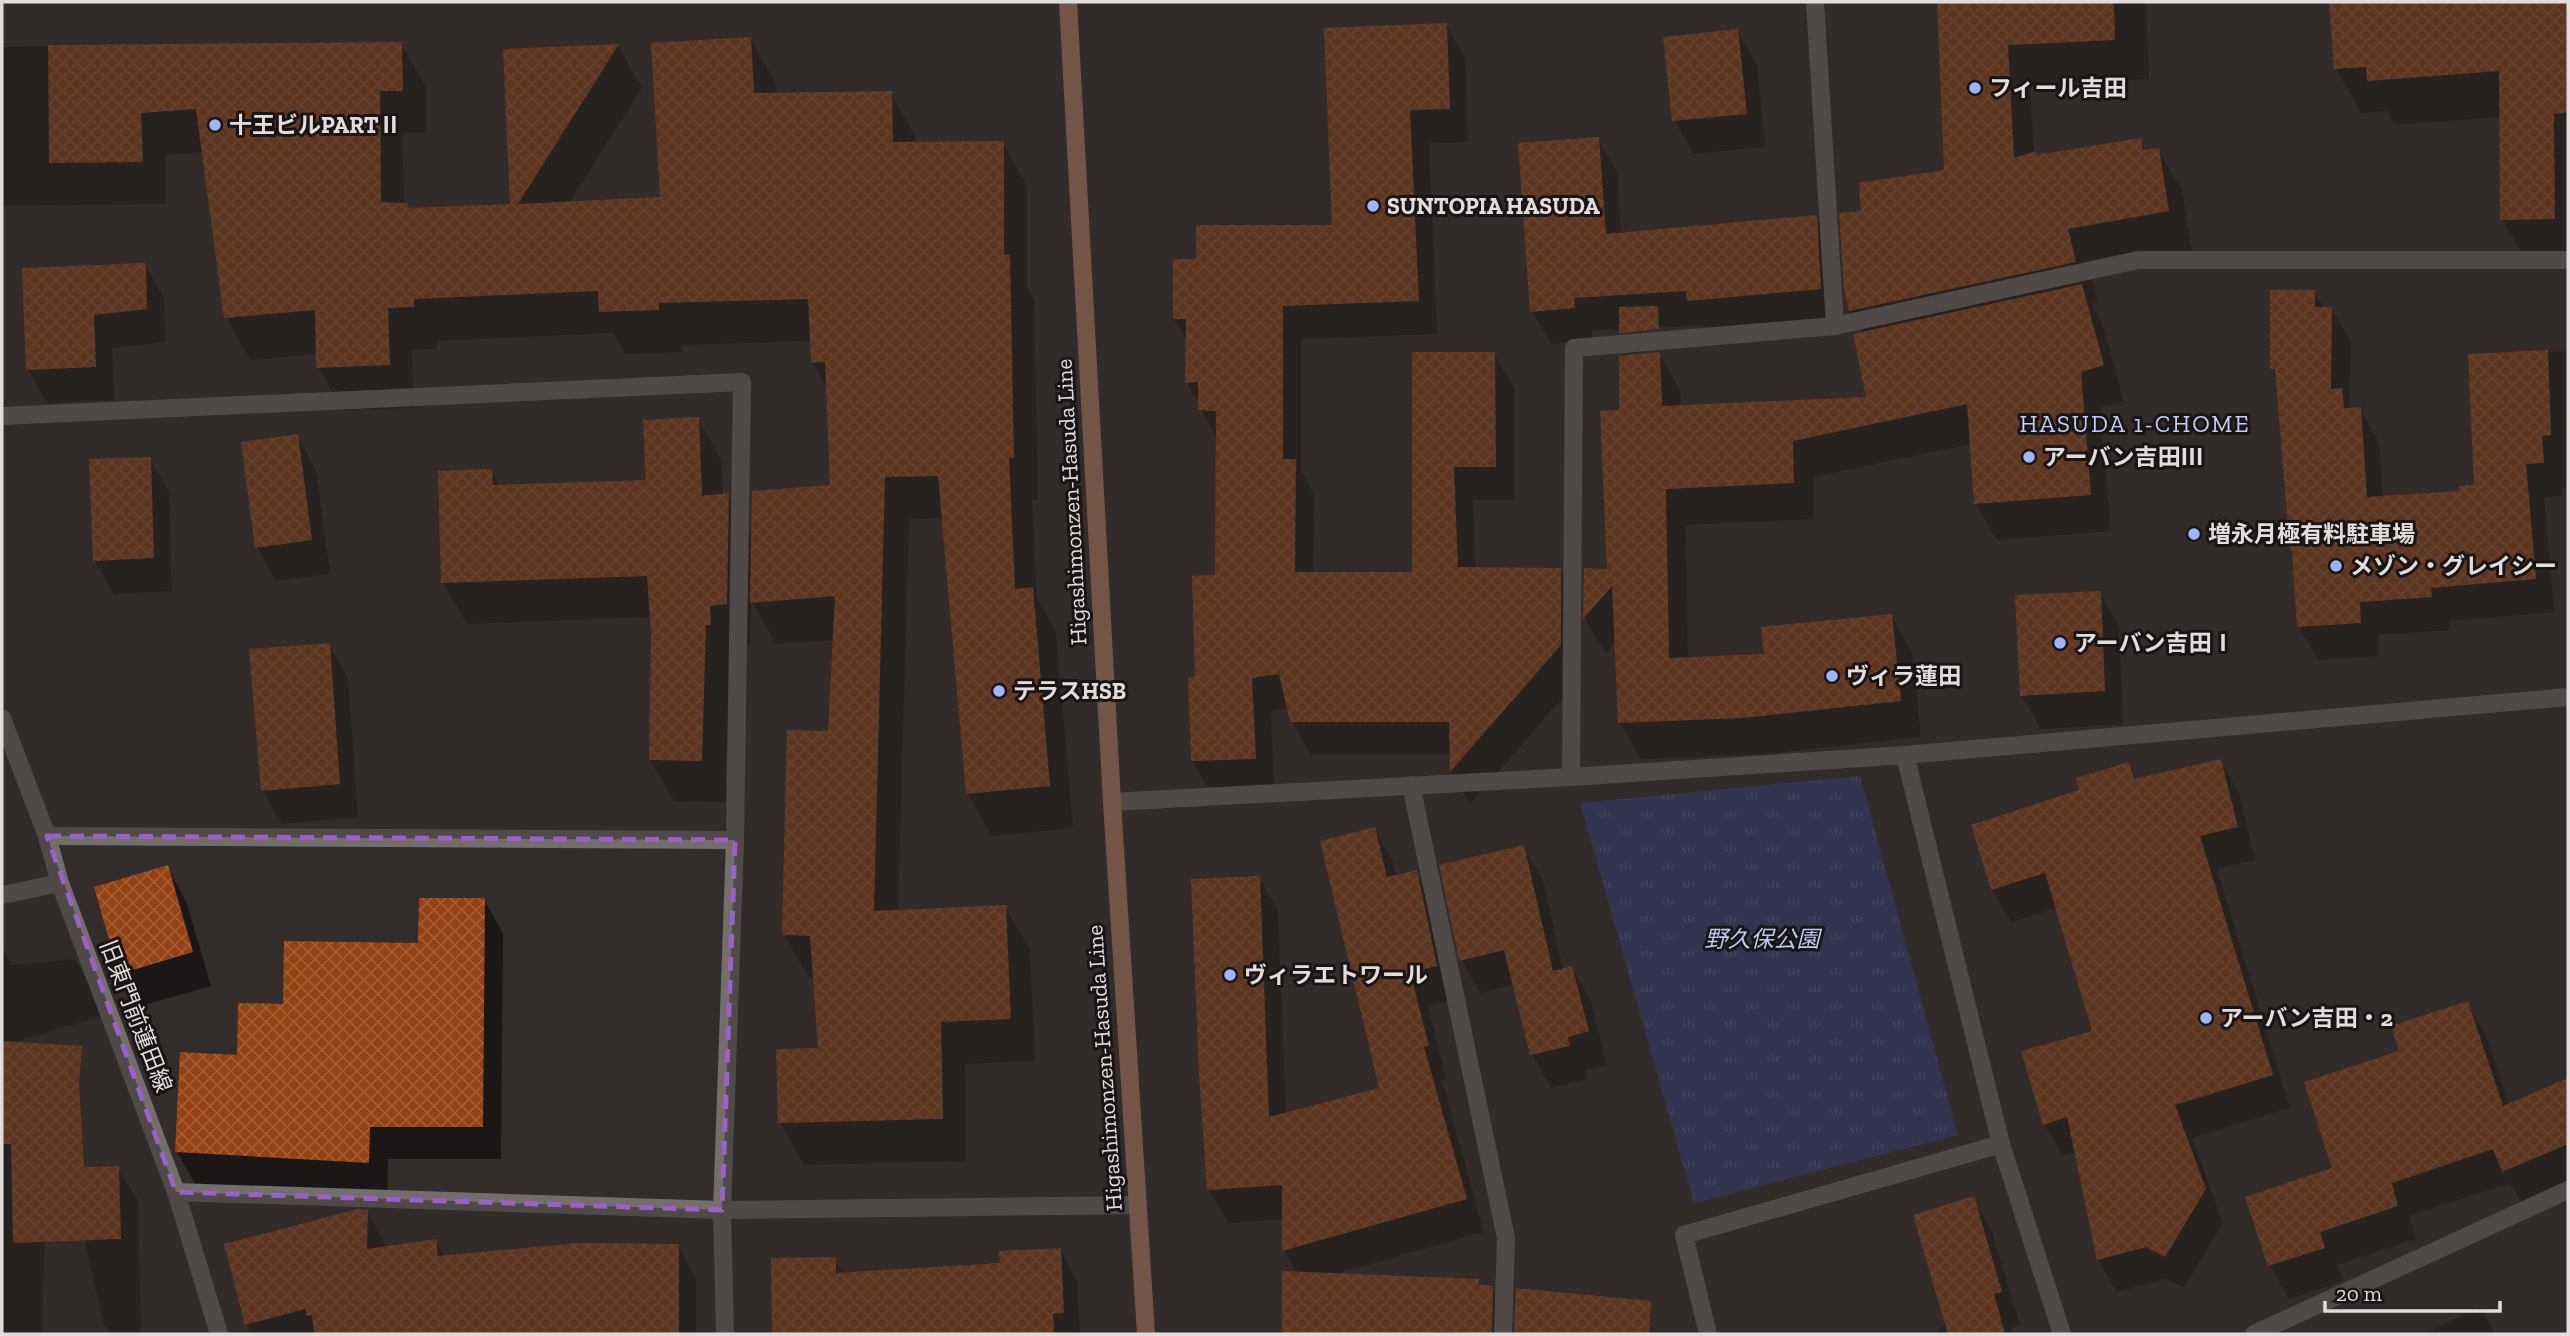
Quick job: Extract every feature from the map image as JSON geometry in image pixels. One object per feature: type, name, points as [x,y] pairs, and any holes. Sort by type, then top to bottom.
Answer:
[{"type":"main road","name":"Higashimonzen-Hasuda Line","points":[[1068,2],[1112,802],[1146,1334]]},
{"type":"street","points":[[1815,2],[1835,326]]},
{"type":"street","points":[[1571,777],[1574,348],[1835,326],[2138,260],[2568,260]]},
{"type":"street","points":[[2,416],[742,382],[735,839],[722,1210],[725,1334]]},
{"type":"street","points":[[1112,802],[1571,777],[1905,755],[2568,697]]},
{"type":"street","name":"旧東門前蓮田線","points":[[2,718],[47,836],[60,883],[176,1192],[219,1334]]},
{"type":"street","points":[[1905,755],[2001,1144],[2062,1334]]},
{"type":"street","points":[[1410,785],[1506,1238],[1503,1334]]},
{"type":"street","points":[[47,836],[735,839]]},
{"type":"street","points":[[2,895],[60,883]]},
{"type":"street","points":[[1708,1334],[1684,1235],[2001,1144]]},
{"type":"street","points":[[2254,1334],[2568,1190]]},
{"type":"street","points":[[176,1192],[722,1210],[1138,1205]]},
{"type":"highlighted area","points":[[47,836],[735,840],[722,1210],[176,1192]]},
{"type":"green space","name":"野久保公園","points":[[1860,776],[1958,1135],[1694,1203],[1580,803]]},
{"type":"building","points":[[1937,2],[2114,2],[2115,40],[2008,45],[2014,158],[2036,151],[2037,155],[2141,138],[2143,150],[2159,148],[2169,211],[2068,229],[2076,262],[1849,311],[1844,288],[1839,213],[1861,211],[1859,183],[1944,170]]},
{"type":"building","points":[[2329,2],[2568,2],[2568,112],[2554,114],[2555,219],[2500,220],[2499,71],[2367,81],[2366,67],[2334,69]]},
{"type":"building","points":[[1447,23],[1450,109],[1410,110],[1419,301],[1283,306],[1283,459],[1296,459],[1295,572],[1412,572],[1412,352],[1495,352],[1496,467],[1454,467],[1458,567],[1561,568],[1561,645],[1450,772],[1449,722],[1290,722],[1279,674],[1252,678],[1256,759],[1191,761],[1188,677],[1195,677],[1192,576],[1215,575],[1216,411],[1198,410],[1198,382],[1185,383],[1186,319],[1173,319],[1173,259],[1196,259],[1196,225],[1332,225],[1324,28]]},
{"type":"building","points":[[1738,29],[1747,114],[1672,121],[1663,37]]},
{"type":"building","points":[[751,37],[754,93],[892,91],[893,142],[1004,141],[1004,255],[1010,255],[1014,458],[1009,458],[1015,589],[1033,587],[1050,786],[966,794],[938,476],[885,477],[874,911],[1006,905],[1011,1019],[941,1022],[943,1119],[778,1123],[776,1049],[818,1048],[810,936],[782,935],[787,730],[828,731],[835,596],[750,603],[752,491],[830,485],[825,362],[811,363],[808,299],[659,303],[659,310],[599,312],[598,291],[414,299],[414,307],[388,308],[390,365],[316,368],[315,310],[224,318],[196,109],[141,113],[143,162],[49,163],[48,45],[402,42],[403,91],[380,91],[381,202],[408,203],[408,208],[510,204],[503,49],[619,44],[518,204],[660,197],[651,43]]},
{"type":"building","points":[[1599,137],[1606,234],[1817,215],[1821,289],[1687,301],[1686,291],[1574,298],[1575,308],[1530,312],[1518,143]]},
{"type":"building","points":[[146,263],[147,309],[94,315],[96,367],[26,370],[22,268]]},
{"type":"building","points":[[2082,284],[2104,365],[2081,372],[2091,495],[1974,504],[1967,404],[1793,441],[1794,483],[1666,489],[1669,658],[1764,654],[1761,627],[1892,614],[1901,701],[1742,718],[1618,723],[1612,586],[1583,619],[1584,568],[1607,569],[1600,411],[1619,410],[1619,356],[1660,352],[1662,406],[1866,397],[1853,334]]},
{"type":"building","points":[[2270,290],[2315,290],[2315,307],[2332,307],[2331,389],[2342,388],[2344,408],[2361,407],[2367,497],[2460,491],[2459,486],[2474,485],[2468,354],[2548,350],[2551,435],[2542,436],[2544,463],[2526,464],[2536,579],[2431,588],[2432,597],[2360,602],[2361,623],[2297,627],[2275,369],[2270,369]]},
{"type":"building","points":[[1658,306],[1659,329],[1619,333],[1619,307]]},
{"type":"building","points":[[699,417],[702,496],[729,493],[727,604],[710,606],[711,625],[706,625],[702,761],[649,760],[651,633],[647,576],[441,583],[438,471],[492,469],[493,485],[646,480],[643,420]]},
{"type":"building","points":[[298,434],[312,540],[255,548],[241,442]]},
{"type":"building","points":[[151,457],[154,558],[93,561],[89,459]]},
{"type":"building","name":"アーバン吉田Ⅰ","points":[[2101,591],[2105,691],[2020,696],[2015,595]]},
{"type":"building","points":[[330,643],[340,784],[261,791],[249,649]]},
{"type":"building","points":[[2221,759],[2238,827],[2200,836],[2273,1075],[2175,1105],[2206,1189],[2165,1257],[2146,1247],[2097,1260],[2067,1117],[2043,1125],[2021,1051],[2092,1031],[2045,873],[1991,890],[1971,825],[2079,790],[2076,778],[2129,762],[2134,779]]},
{"type":"building","points":[[1375,827],[1387,877],[1417,870],[1437,966],[1410,972],[1429,1046],[1424,1047],[1467,1199],[1282,1251],[1282,1185],[1207,1190],[1191,879],[1260,876],[1269,1117],[1379,1088],[1320,841]]},
{"type":"building","points":[[1524,845],[1553,971],[1572,966],[1589,1031],[1568,1037],[1570,1046],[1530,1055],[1504,950],[1459,961],[1439,865]]},
{"type":"building","points":[[168,865],[193,952],[119,974],[94,887]]},
{"type":"building","points":[[419,898],[485,898],[483,1127],[370,1127],[369,1163],[175,1152],[180,1052],[237,1055],[238,1003],[283,1004],[284,941],[418,943]]},
{"type":"building","points":[[2468,1001],[2503,1106],[2568,1078],[2568,1144],[2502,1172],[2493,1149],[2392,1183],[2398,1206],[2320,1232],[2325,1248],[2268,1266],[2245,1197],[2332,1168],[2304,1082],[2399,1051],[2391,1026]]},
{"type":"building","points":[[2,1041],[82,1046],[79,1083],[84,1167],[119,1166],[121,1239],[13,1243],[11,1144],[2,1144]]},
{"type":"building","points":[[1974,1196],[2002,1292],[1994,1294],[2005,1334],[1948,1334],[1913,1215]]},
{"type":"building","points":[[358,1209],[368,1210],[367,1249],[436,1239],[438,1256],[578,1243],[679,1244],[679,1334],[314,1334],[312,1315],[307,1316],[305,1309],[245,1325],[224,1244]]},
{"type":"building","points":[[1061,1248],[1064,1313],[1053,1314],[1054,1334],[772,1334],[771,1258],[836,1257],[836,1273],[1000,1263],[999,1251]]},
{"type":"building","points":[[1282,1271],[1479,1279],[1479,1284],[1493,1286],[1492,1334],[1282,1334]]},
{"type":"building","points":[[1516,1288],[1651,1301],[1649,1334],[1514,1334]]},
{"type":"place","name":"フィール吉田","points":[[1975,88]]},
{"type":"place","name":"十王ビルPARTⅡ","points":[[215,125]]},
{"type":"place","name":"SUNTOPIA HASUDA","points":[[1373,206]]},
{"type":"place","name":"アーバン吉田Ⅲ","points":[[2029,457]]},
{"type":"place","name":"増永月極有料駐車場","points":[[2194,534]]},
{"type":"place","name":"メゾン・グレイシー","points":[[2336,566]]},
{"type":"place","name":"アーバン吉田Ⅰ","points":[[2060,643]]},
{"type":"place","name":"ヴィラ蓮田","points":[[1832,676]]},
{"type":"place","name":"テラスHSB","points":[[999,691]]},
{"type":"place","name":"ヴィラエトワール","points":[[1230,975]]},
{"type":"place","name":"アーバン吉田・2","points":[[2206,1018]]},
{"type":"district","name":"HASUDA 1-CHOME","points":[[2135,424]]}]
